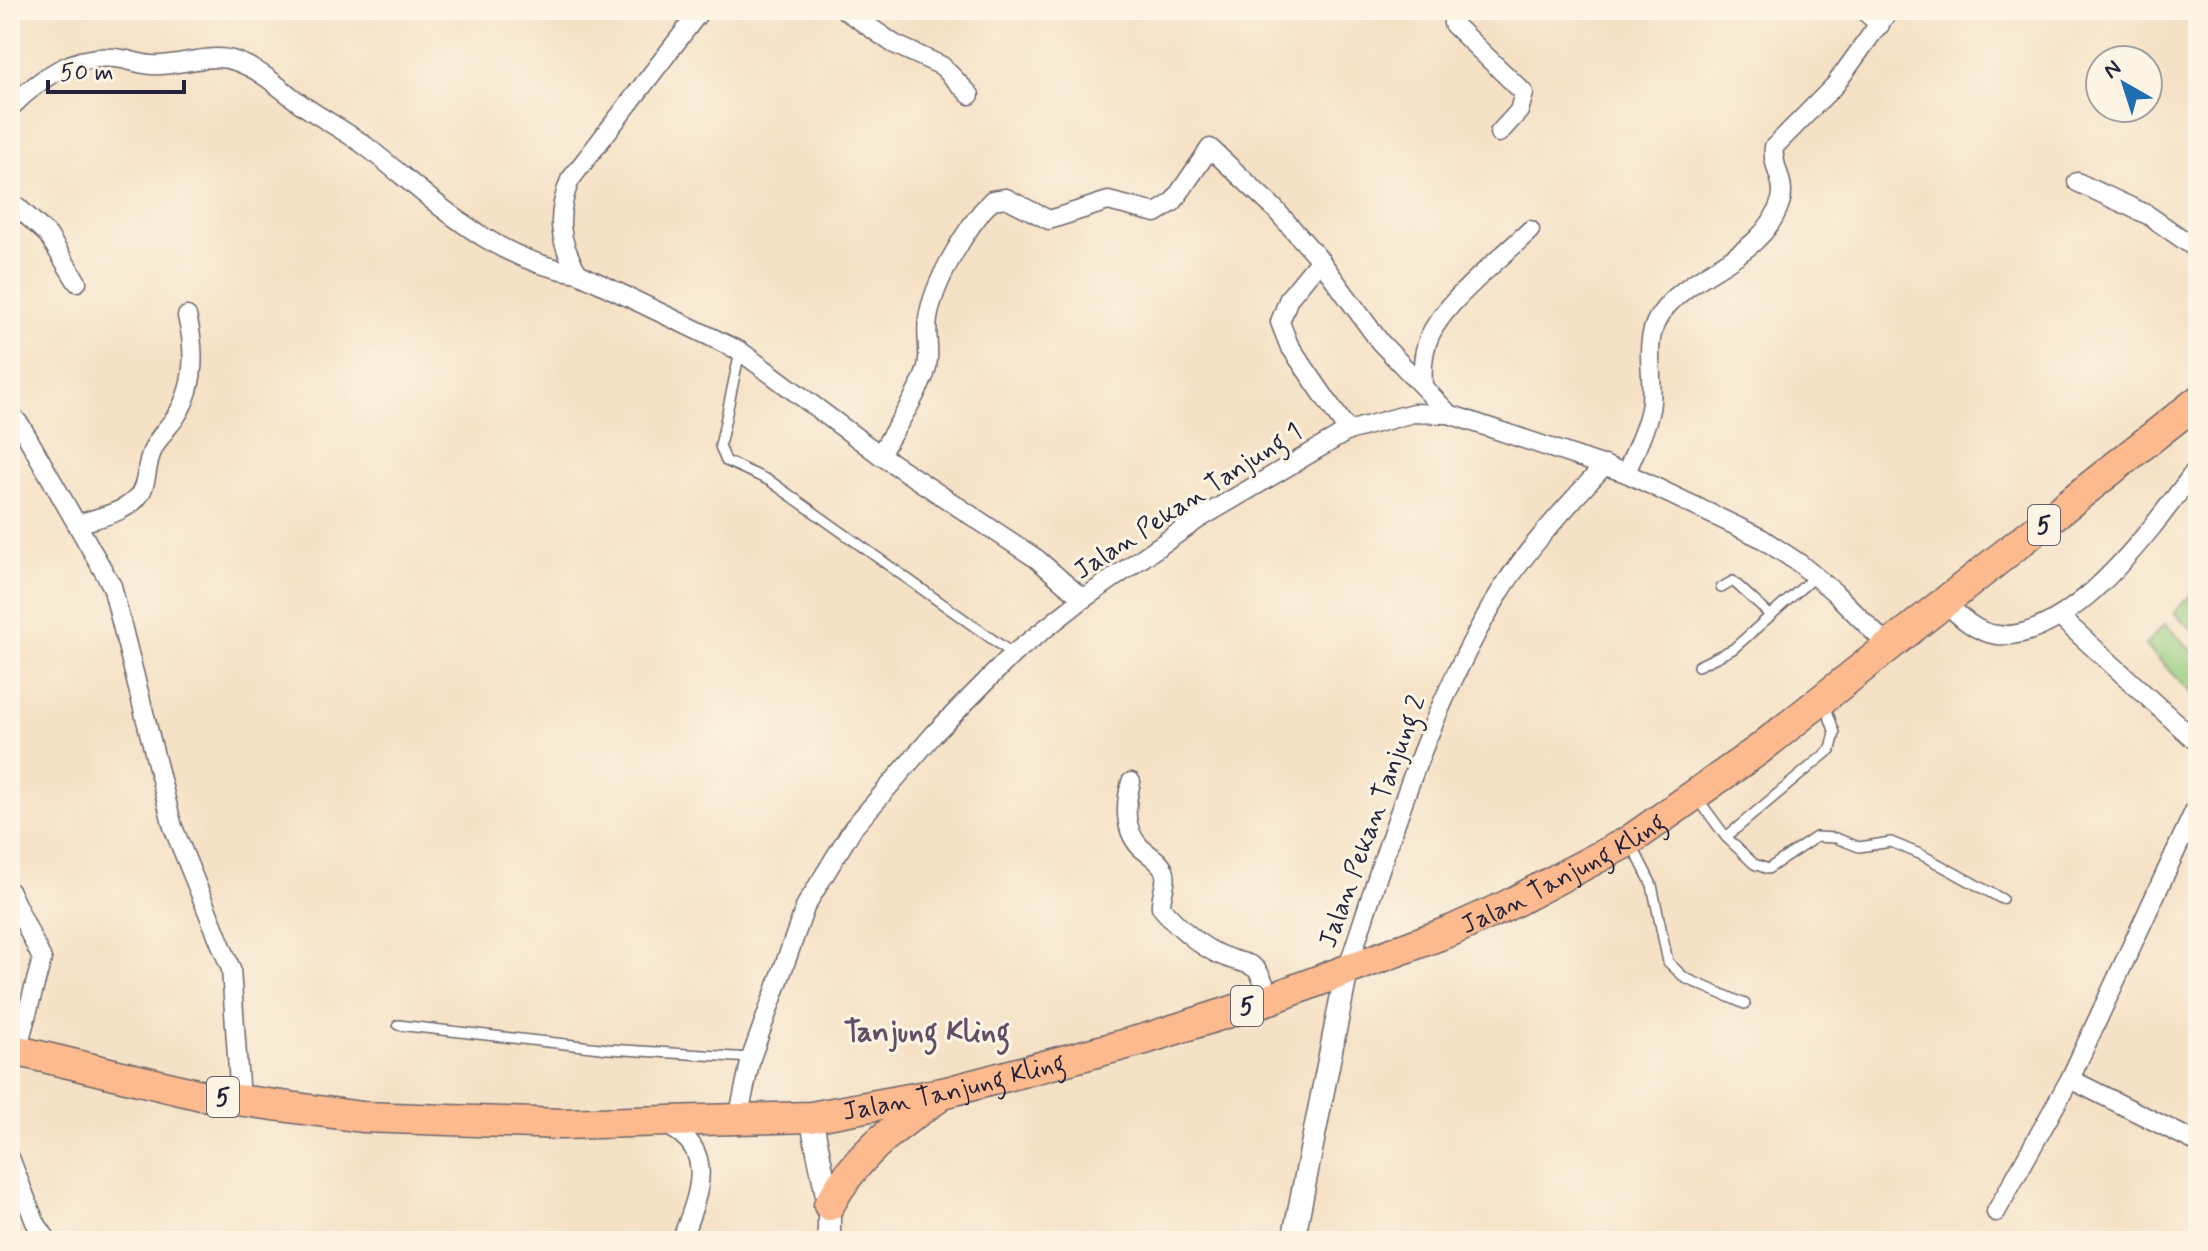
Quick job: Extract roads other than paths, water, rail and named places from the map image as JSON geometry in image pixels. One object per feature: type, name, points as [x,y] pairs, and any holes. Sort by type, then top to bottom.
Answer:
[{"type":"highway","name":"Jalan Tanjung Kling","points":[[13,1049],[123,1078],[362,1117],[562,1124],[811,1117],[947,1092],[1145,1039],[1270,999],[1506,906],[1629,841],[1696,797],[1823,699],[2198,401]]},
{"type":"highway","points":[[829,1205],[844,1176],[867,1151],[947,1092]]},
{"type":"street","points":[[578,273],[565,251],[559,228],[560,205],[570,180],[701,10]]},
{"type":"street","points":[[845,10],[894,44],[942,66],[970,95]]},
{"type":"street","points":[[1452,10],[1453,24],[1524,93],[1519,111],[1499,133]]},
{"type":"street","points":[[1626,473],[1650,410],[1651,340],[1658,319],[1674,299],[1743,252],[1771,221],[1783,190],[1772,157],[1774,147],[1835,85],[1884,18],[1863,10]]},
{"type":"street","points":[[10,108],[31,87],[59,69],[91,57],[149,65],[231,59],[255,69],[364,146],[477,234],[525,259],[551,269],[578,273],[740,351],[880,455],[1037,559],[1083,599]]},
{"type":"street","points":[[880,455],[925,373],[930,353],[928,317],[934,296],[947,267],[992,200],[1006,198],[1049,220],[1108,201],[1156,213],[1173,202],[1210,148],[1274,208],[1320,260],[1380,342],[1449,414]]},
{"type":"street","points":[[2077,182],[2148,215],[2198,250]]},
{"type":"street","points":[[10,200],[48,235],[77,282]]},
{"type":"street","points":[[1423,386],[1425,351],[1438,322],[1530,230]]},
{"type":"street","points":[[1320,260],[1289,298],[1280,322],[1289,345],[1348,431]]},
{"type":"street","points":[[77,524],[121,510],[136,500],[145,487],[157,440],[181,408],[189,390],[193,352],[187,316]]},
{"type":"street","points":[[10,413],[112,586],[173,827],[231,969],[240,1099]]},
{"type":"street","name":"Jalan Pekan Tanjung 1","points":[[738,1119],[751,1058],[789,944],[829,863],[890,784],[1013,654],[1083,599],[1197,520],[1348,431],[1413,413],[1449,414],[1626,473],[1761,538],[1815,576],[1889,647]]},
{"type":"street","name":"Jalan Pekan Tanjung 2","points":[[1293,1241],[1347,970],[1422,744],[1501,591],[1556,518],[1605,465]]},
{"type":"street","points":[[1946,603],[1979,629],[1997,635],[2018,634],[2060,617],[2109,574],[2198,467]]},
{"type":"street","points":[[2060,617],[2198,743]]},
{"type":"street","points":[[1131,782],[1126,816],[1138,844],[1163,868],[1166,878],[1161,907],[1216,953],[1249,962],[1258,970],[1270,999]]},
{"type":"street","points":[[1996,1212],[2070,1079],[2198,803]]},
{"type":"street","points":[[10,892],[42,959],[13,1049]]},
{"type":"street","points":[[2070,1079],[2198,1143]]},
{"type":"street","name":"Jalan Tanjung Kling","points":[[811,1117],[829,1205],[829,1241]]},
{"type":"street","points":[[664,1123],[687,1135],[700,1162],[701,1176],[681,1241]]},
{"type":"street","points":[[10,1158],[35,1222],[48,1241]]},
{"type":"lane","points":[[740,351],[720,446],[726,461],[770,481],[1013,654]]},
{"type":"lane","points":[[1698,666],[1733,649],[1815,576]]},
{"type":"lane","points":[[1721,588],[1733,581],[1771,616]]},
{"type":"lane","points":[[1726,837],[1831,749],[1835,733],[1823,699]]},
{"type":"lane","points":[[1696,797],[1726,837],[1754,864],[1768,869],[1816,837],[1836,838],[1859,847],[1891,842],[1922,855],[2002,899]]},
{"type":"lane","points":[[1629,841],[1641,857],[1652,885],[1668,962],[1685,978],[1745,1004]]},
{"type":"lane","points":[[398,1025],[593,1048],[751,1058]]},
{"type":"district","name":"Tanjung Kling","points":[[927,1031]]}]
